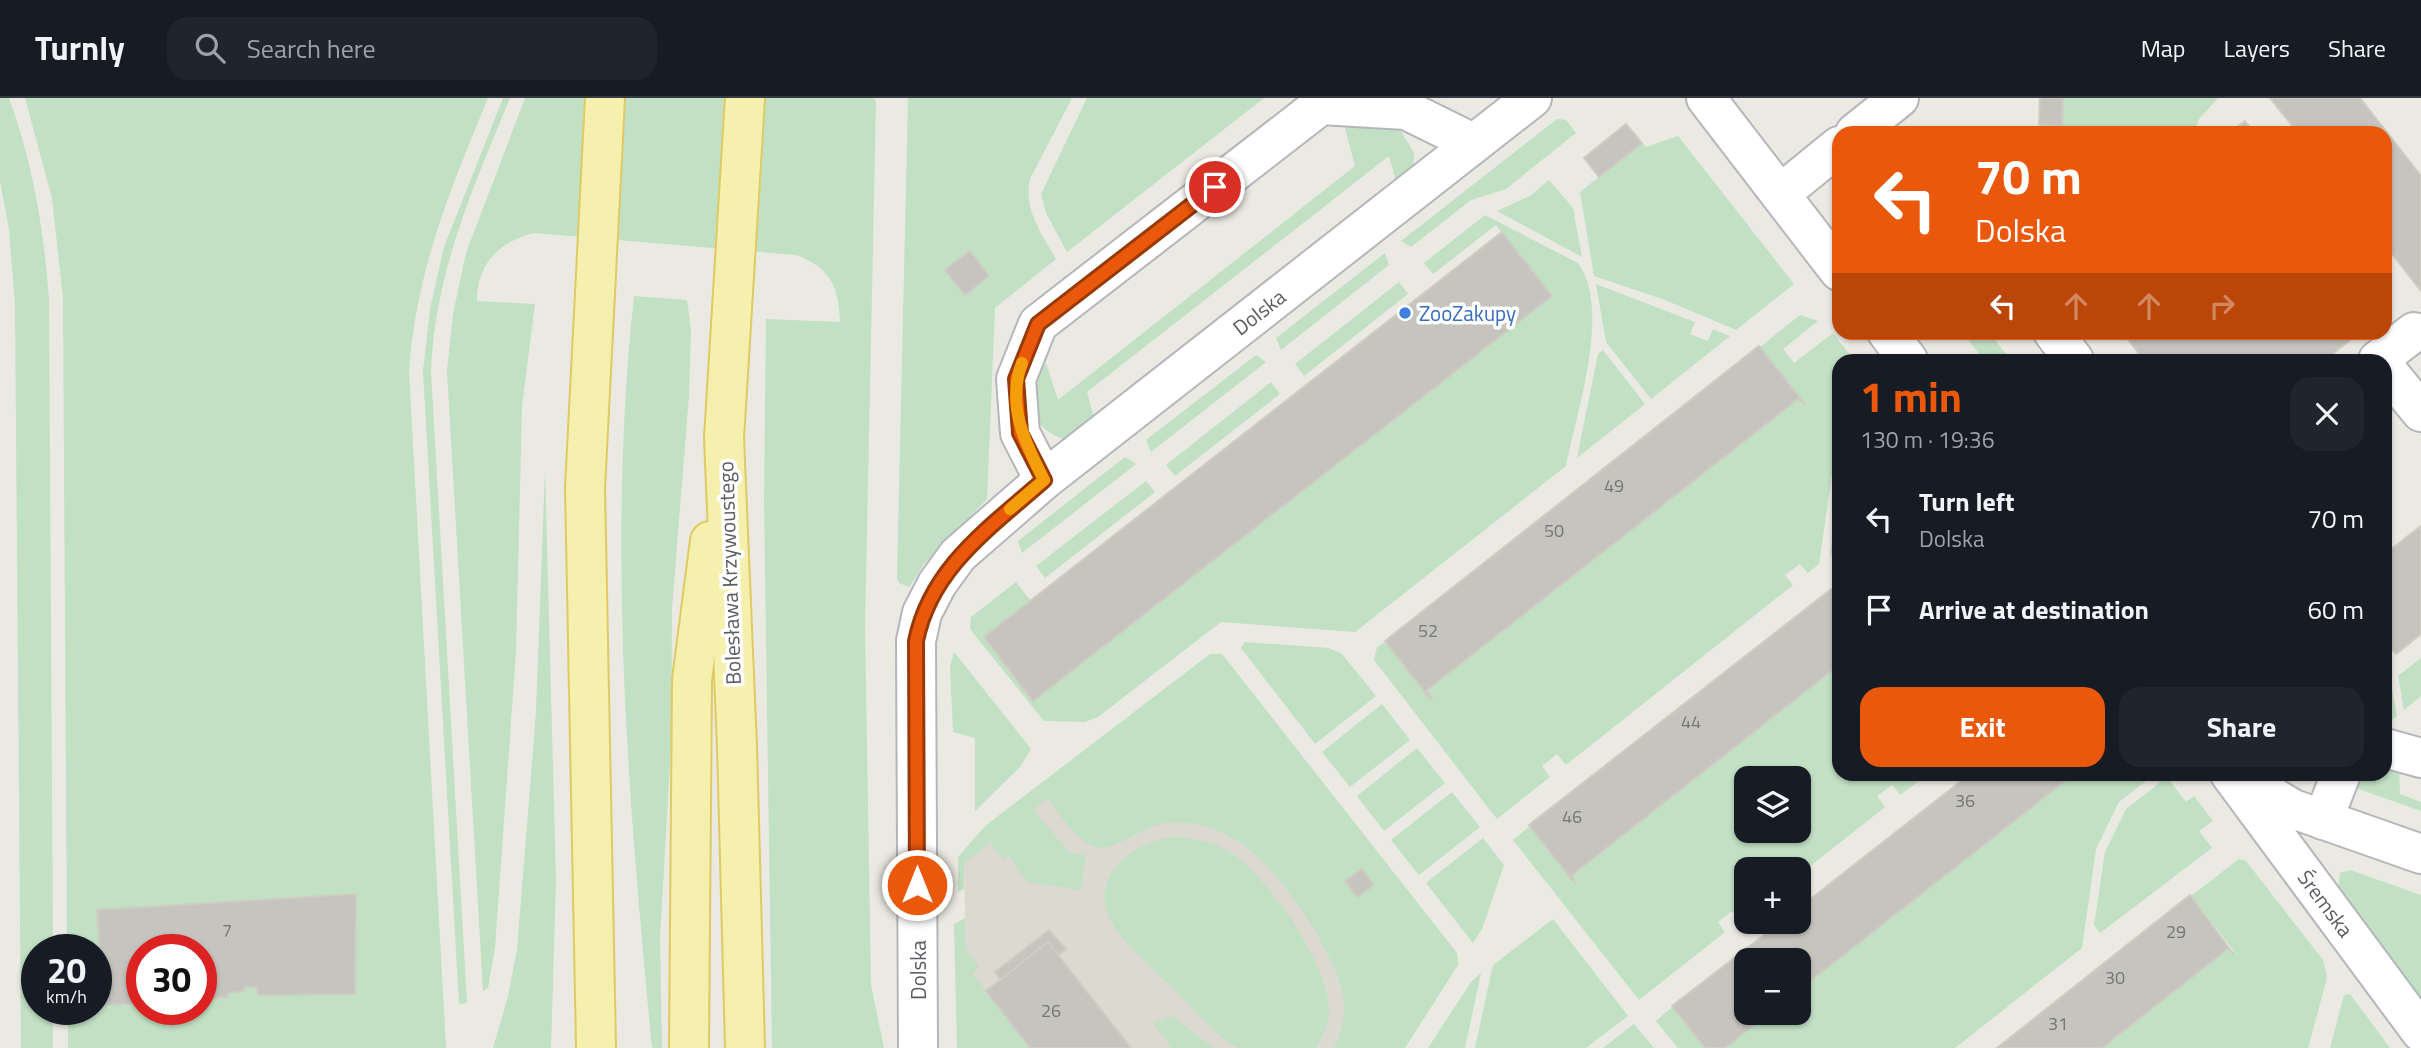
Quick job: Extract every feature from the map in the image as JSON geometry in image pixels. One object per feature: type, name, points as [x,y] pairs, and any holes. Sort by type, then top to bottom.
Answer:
[{"type":"main road","points":[[596,1048],[584,488],[605,98]]},
{"type":"main road","name":"Bolesława Krzywoustego","points":[[745,98],[731,288],[724,438],[737,746],[745,1048]]},
{"type":"main road","points":[[689,1048],[692,680],[724,438]]},
{"type":"street","name":"Dolska","points":[[918,1048],[916,641],[922,613],[937,584],[958,555],[1044,480],[1532,98]]},
{"type":"street","points":[[1706,98],[1832,262]]},
{"type":"street","points":[[1044,480],[1020,433],[1016,379],[1038,324],[1321,105],[1406,110],[1473,143]]},
{"type":"street","points":[[1780,194],[1832,152]]},
{"type":"street","points":[[2386,354],[2414,332]]},
{"type":"street","points":[[1892,340],[1903,354]]},
{"type":"street","points":[[2392,377],[2421,412]]},
{"type":"street","points":[[2392,750],[2421,758]]},
{"type":"street","name":"Śremska","points":[[2238,781],[2421,1032]]},
{"type":"street","name":"Śremska","points":[[2245,781],[2293,809],[2421,854]]},
{"type":"street","points":[[2323,820],[2338,781]]},
{"type":"shaded area","points":[[1215,666],[1366,1048],[968,1048],[964,863]]},
{"type":"green space","points":[[0,98],[9,98],[31,172],[44,248],[49,300],[53,934],[21,934],[21,1025],[53,1025],[53,1048],[21,1048],[15,304],[9,229],[0,181]]},
{"type":"green space","points":[[25,98],[488,98],[448,198],[427,265],[413,334],[409,371],[446,1048],[68,1048],[68,1025],[112,1025],[112,934],[67,934],[63,299],[52,198]]},
{"type":"green space","points":[[503,98],[510,98],[470,198],[448,265],[434,335],[431,371],[467,1003],[459,1004],[423,371],[430,309],[444,247]]},
{"type":"green space","points":[[525,98],[873,98],[876,101],[865,626],[871,985],[884,1048],[772,1048],[764,500],[766,319],[840,322],[835,289],[825,272],[796,255],[534,233],[501,248],[492,256],[481,276],[477,301],[535,304],[522,406],[516,652],[495,948],[488,988],[483,991],[447,371],[453,314],[466,253]]},
{"type":"green space","points":[[908,98],[1072,98],[1030,179],[1031,211],[1056,259],[995,308],[987,499],[925,563],[909,587],[899,583],[897,578]]},
{"type":"green space","points":[[1087,98],[1264,98],[1067,252],[1046,213],[1041,194]]},
{"type":"green space","points":[[2040,98],[2218,98],[2199,119],[2196,126],[2039,126]]},
{"type":"green space","points":[[1557,119],[1566,120],[1576,133],[1506,189],[1471,200],[1411,247],[1401,241]]},
{"type":"green space","points":[[1359,121],[1399,128],[1414,153],[1413,173],[1397,185],[1389,156],[1087,392],[1094,418],[1064,439],[1042,426],[1034,417],[1029,395],[1036,373],[1046,363],[1058,400],[1355,166],[1345,128]]},
{"type":"green space","points":[[1678,136],[1794,284],[1736,330],[1665,300],[1594,276],[1580,192],[1642,143],[1646,147]]},
{"type":"green space","points":[[1549,180],[1573,208],[1582,257],[1497,211],[1530,196]]},
{"type":"green space","points":[[1485,215],[1578,263],[1588,283],[1592,307],[1592,334],[1583,391],[1566,466],[1355,632],[1221,622],[1098,717],[1085,722],[1044,721],[970,629],[971,617],[1016,582],[1030,600],[984,637],[1033,700],[1551,296],[1496,225],[1433,274],[1424,263]]},
{"type":"green space","points":[[1385,253],[1389,265],[1281,350],[1276,338]]},
{"type":"green space","points":[[1399,282],[1408,294],[1304,376],[1295,364]]},
{"type":"green space","points":[[1596,284],[1695,322],[1690,334],[1708,341],[1713,329],[1730,336],[1651,399],[1606,342]]},
{"type":"green space","points":[[634,296],[687,300],[691,330],[689,395],[672,609],[671,746],[660,938],[662,1048],[652,1048],[635,860],[624,672],[622,484]]},
{"type":"green space","points":[[1800,315],[1818,321],[1783,349],[1794,363],[1832,334],[1832,340],[1838,340],[1849,354],[1832,354],[1832,474],[1819,564],[1808,573],[1800,564],[1785,575],[1793,585],[1566,765],[1557,754],[1542,766],[1550,777],[1497,819],[1374,660],[1377,647],[1385,642],[1430,699],[1426,691],[1798,399],[1805,404],[1760,347]]},
{"type":"green space","points":[[1995,340],[2006,354],[1979,354],[1969,341]]},
{"type":"green space","points":[[1603,350],[1645,404],[1577,458],[1598,354]]},
{"type":"green space","points":[[1256,355],[1266,362],[1151,452],[1146,440]]},
{"type":"green space","points":[[1271,382],[1280,394],[1175,476],[1166,465]]},
{"type":"green space","points":[[1125,457],[1136,464],[1022,553],[1018,541]]},
{"type":"green space","points":[[545,469],[556,880],[551,1048],[493,1048],[508,996],[517,950],[536,712]]},
{"type":"green space","points":[[1146,481],[1155,492],[1045,578],[1036,566]]},
{"type":"green space","points":[[1245,642],[1329,648],[1342,654],[1376,696],[1315,744],[1241,648]]},
{"type":"green space","points":[[954,652],[1031,749],[1020,767],[975,811],[975,738],[953,732],[950,666]]},
{"type":"green space","points":[[1210,654],[1222,654],[1457,953],[1458,965],[1405,1048],[1334,1048],[1342,1026],[1344,1002],[1330,959],[1317,934],[1285,886],[1266,866],[1231,837],[1211,828],[1190,823],[1164,823],[1113,845],[1096,847],[1076,833],[1047,798],[1033,810],[1070,853],[1086,855],[1081,890],[1028,882],[1008,855],[1003,859],[990,843],[964,863],[964,889],[958,892],[958,857],[985,826]]},
{"type":"green space","points":[[2421,658],[2421,696],[2404,710],[2398,676]]},
{"type":"green space","points":[[1832,671],[1832,781],[1919,781],[1900,795],[1892,785],[1877,796],[1885,807],[1811,866],[1811,857],[1734,857],[1734,914],[1732,911],[1718,922],[1725,932],[1639,1000],[1513,840],[1530,826],[1576,883],[1572,875]]},
{"type":"green space","points":[[2392,689],[2397,716],[2392,720]]},
{"type":"green space","points":[[1382,704],[1410,740],[1350,787],[1322,752]]},
{"type":"green space","points":[[1417,748],[1445,783],[1384,831],[1357,796]]},
{"type":"green space","points":[[2392,762],[2399,765],[2400,794],[2421,802],[2421,811],[2353,787],[2354,781],[2392,781]]},
{"type":"green space","points":[[2065,781],[2146,781],[2119,802],[2096,849],[2082,948],[1955,1048],[1725,1048],[1754,1025],[1811,1025],[1811,981]]},
{"type":"green space","points":[[2162,781],[2170,781],[2186,802],[2194,796],[2213,821],[2199,831],[2212,848],[2100,933],[2094,925],[2105,852],[2126,809]]},
{"type":"green space","points":[[1452,792],[1480,827],[1419,875],[1391,840]]},
{"type":"green space","points":[[1175,837],[1214,844],[1242,861],[1277,899],[1293,923],[1320,972],[1327,995],[1329,1014],[1324,1032],[1315,1048],[1240,1048],[1232,1045],[1207,1024],[1130,947],[1115,927],[1105,901],[1106,886],[1111,873],[1132,852],[1160,840]]},
{"type":"green space","points":[[1483,838],[1504,865],[1482,929],[1473,943],[1426,883]]},
{"type":"green space","points":[[2239,859],[2246,861],[2323,960],[2327,978],[2308,1048],[2102,1048],[2229,948],[2236,954],[2191,896]]},
{"type":"green space","points":[[2350,870],[2421,895],[2421,1000],[2338,889],[2340,873]]},
{"type":"green space","points":[[965,918],[966,950],[979,967],[972,973],[1030,1048],[957,1048],[954,924]]},
{"type":"green space","points":[[1553,919],[1628,1016],[1586,1048],[1475,1048],[1493,965]]},
{"type":"green space","points":[[1481,973],[1465,1048],[1428,1048],[1471,982]]},
{"type":"green space","points":[[2350,994],[2390,1048],[2330,1048],[2344,995]]},
{"type":"green space","points":[[1672,1007],[1705,1048],[1678,1048],[1656,1021]]},
{"type":"green space","points":[[1172,1016],[1213,1048],[1172,1048],[1153,1023]]},
{"type":"green space","points":[[1634,1024],[1654,1048],[1603,1048]]},
{"type":"building","points":[[2040,98],[2063,98],[2062,126],[2039,124]]},
{"type":"building","points":[[2270,98],[2360,98],[2382,126],[2292,126]]},
{"type":"building","points":[[1626,124],[1642,143],[1599,177],[1584,158]]},
{"type":"building","points":[[2392,139],[2421,176],[2421,291],[2392,254]]},
{"type":"building","points":[[1502,232],[1552,296],[1033,701],[984,637]]},
{"type":"building","points":[[970,251],[989,276],[965,295],[945,270]]},
{"type":"building","points":[[2128,340],[2350,340],[2332,354],[2139,354]]},
{"type":"building","points":[[1759,346],[1805,404],[1798,399],[1426,691],[1432,698],[1430,699],[1385,641]]},
{"type":"building","points":[[2421,526],[2421,634],[2396,654],[2392,649],[2392,549]]},
{"type":"building","points":[[1832,588],[1832,671],[1572,875],[1575,884],[1529,825]]},
{"type":"building","points":[[1961,781],[2065,781],[1811,981],[1811,948],[1747,948],[1765,934],[1811,934],[1811,899]]},
{"type":"building","points":[[1362,869],[1374,885],[1357,897],[1345,881]]},
{"type":"building","points":[[356,894],[355,994],[258,995],[257,987],[244,987],[244,991],[227,993],[228,997],[217,998],[217,934],[126,934],[126,1004],[112,1005],[112,934],[99,934],[97,910]]},
{"type":"building","points":[[2190,895],[2229,948],[2102,1048],[1997,1048]]},
{"type":"building","points":[[1049,930],[1066,949],[1058,955],[1048,942],[1001,980],[995,972]]},
{"type":"building","points":[[1048,942],[1131,1048],[1030,1048],[986,991]]},
{"type":"building","points":[[1734,958],[1734,1025],[1754,1025],[1725,1048],[1705,1048],[1672,1006]]},
{"type":"slow traffic","points":[[1010,509],[1044,480],[1020,433],[1016,379],[1022,363]]},
{"type":"place","name":"ZooZakupy","points":[[1405,313]]},
{"type":"route","points":[[917,885],[916,641],[922,613],[937,584],[958,555],[1044,480],[1020,433],[1016,379],[1038,324],[1215,187]]}]
